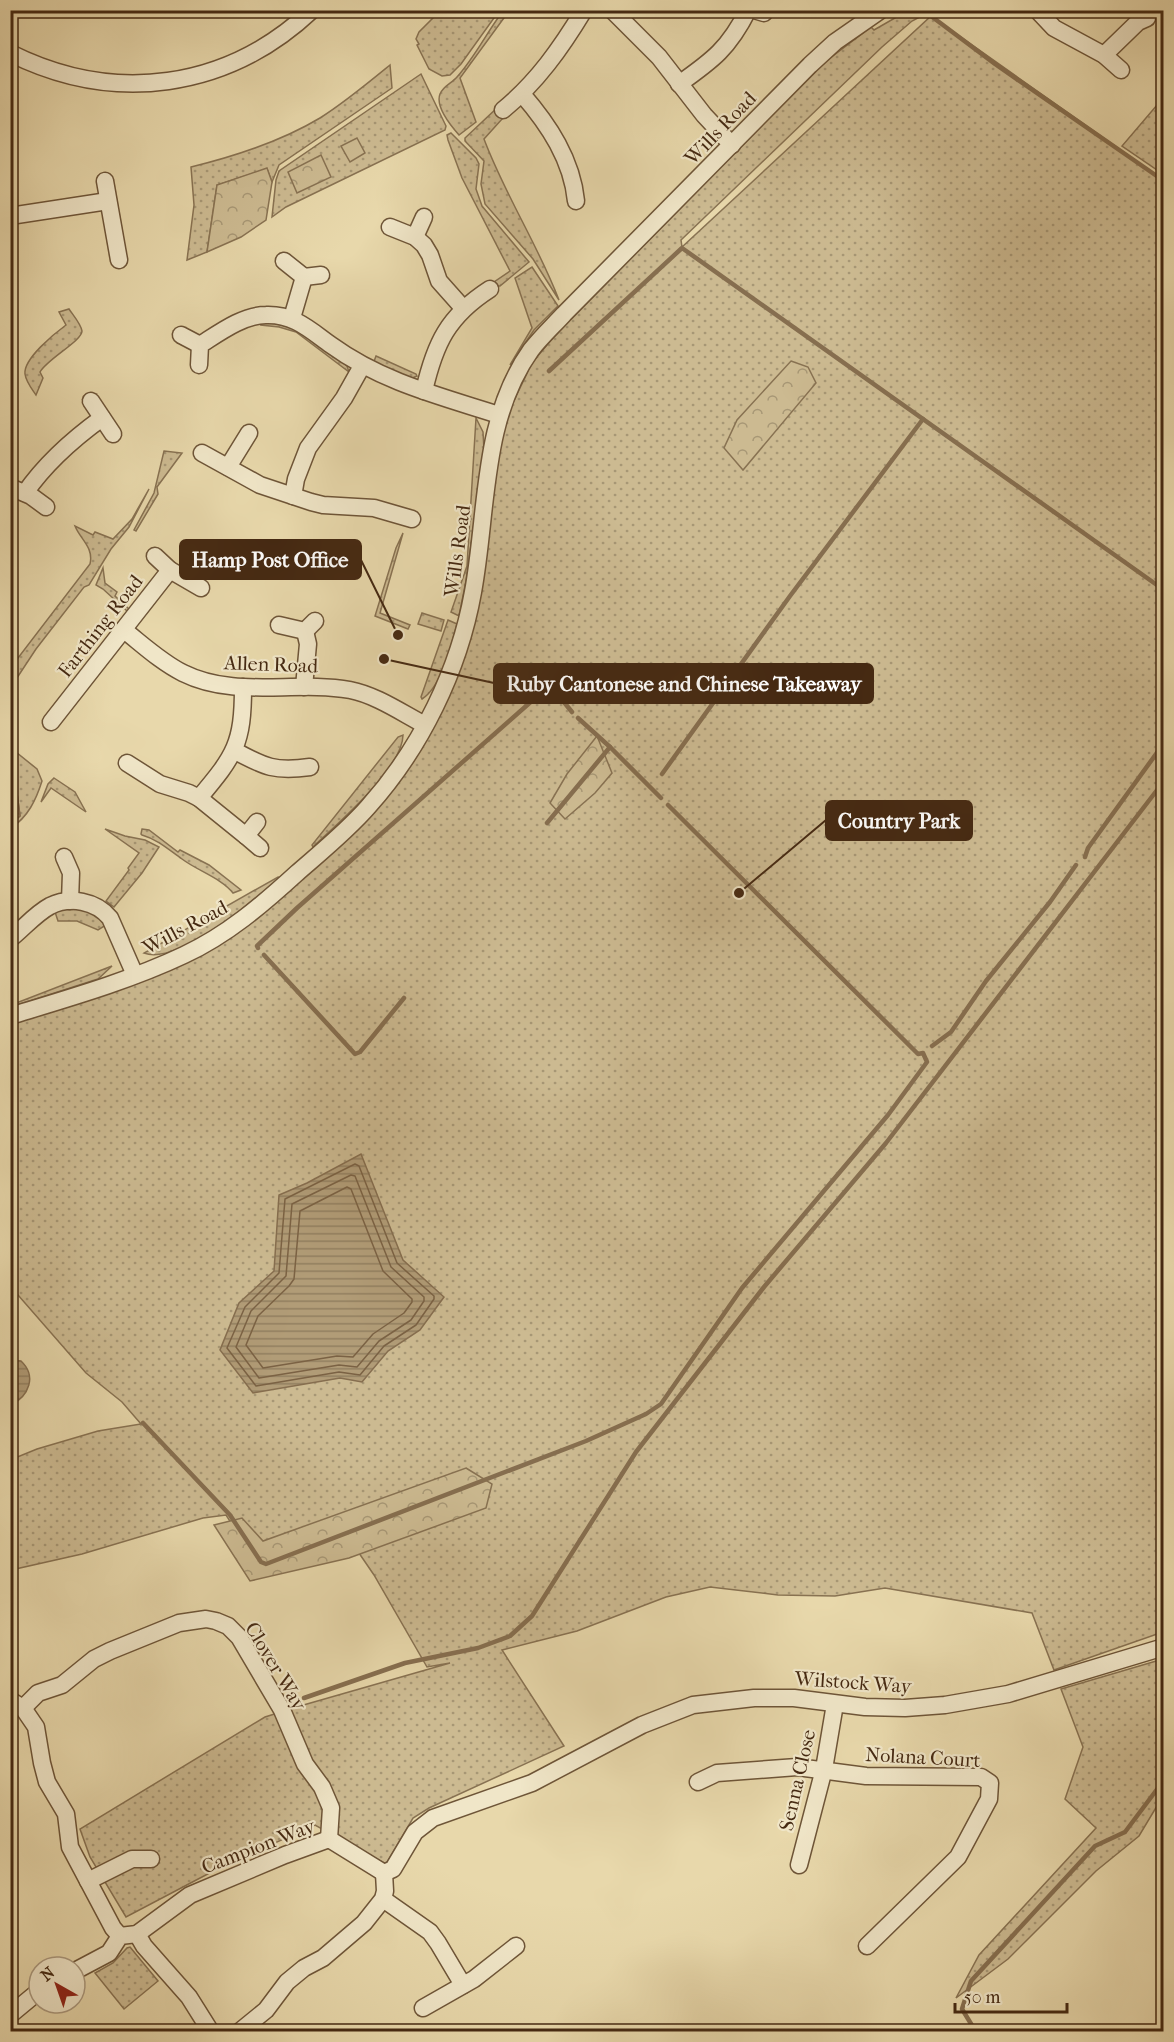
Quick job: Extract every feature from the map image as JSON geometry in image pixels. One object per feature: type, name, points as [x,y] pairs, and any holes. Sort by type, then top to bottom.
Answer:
[{"type":"street","points":[[10,53],[74,78],[128,84],[155,82],[209,71],[246,58],[290,30],[312,10]]},
{"type":"street","points":[[503,110],[522,94],[549,63],[584,10]]},
{"type":"street","points":[[612,10],[659,57],[704,115],[732,145]]},
{"type":"street","name":"Wills Road","points":[[10,1016],[135,975],[185,955],[210,941],[227,931],[269,898],[368,806],[397,771],[425,724],[450,670],[470,608],[499,415],[524,360],[538,341],[810,65],[835,42],[881,10]]},
{"type":"street","points":[[1037,10],[1044,19],[1064,35],[1104,55],[1120,70]]},
{"type":"street","points":[[679,84],[717,55],[755,11]]},
{"type":"street","points":[[1104,55],[1140,17]]},
{"type":"street","points":[[522,94],[552,133],[582,180],[576,201]]},
{"type":"street","points":[[105,181],[119,260]]},
{"type":"street","points":[[10,216],[108,201]]},
{"type":"street","points":[[415,237],[424,217]]},
{"type":"street","points":[[390,227],[415,237],[424,245],[439,281],[463,308]]},
{"type":"street","points":[[284,261],[313,276],[292,318]]},
{"type":"street","points":[[424,391],[433,356],[442,336],[463,308],[490,289]]},
{"type":"street","points":[[200,345],[254,316],[292,318],[307,326],[362,366],[424,391],[499,415]]},
{"type":"street","points":[[181,335],[200,345]]},
{"type":"street","points":[[200,345],[200,366]]},
{"type":"street","points":[[293,496],[299,468],[308,448],[344,398],[362,366]]},
{"type":"street","points":[[91,401],[113,434]]},
{"type":"street","points":[[46,507],[18,490],[82,432],[102,418]]},
{"type":"street","points":[[228,467],[249,433]]},
{"type":"street","points":[[202,453],[260,485],[293,496],[322,505],[374,508],[412,519]]},
{"type":"street","name":"Farthing Road","points":[[154,556],[170,570],[201,588]]},
{"type":"street","name":"Farthing Road","points":[[51,722],[170,570]]},
{"type":"street","points":[[279,625],[310,626],[304,687]]},
{"type":"street","name":"Allen Road","points":[[124,630],[160,659],[182,673],[220,685],[353,690],[425,724]]},
{"type":"street","points":[[199,798],[220,774],[235,751],[243,715],[243,687]]},
{"type":"street","name":"Farthing Road","points":[[63,707],[76,718]]},
{"type":"street","points":[[235,751],[270,768],[291,770],[313,765]]},
{"type":"street","points":[[127,763],[157,790],[189,793],[199,798],[260,848]]},
{"type":"street","points":[[246,836],[257,822]]},
{"type":"street","points":[[64,857],[71,873],[70,901]]},
{"type":"street","points":[[10,939],[49,907],[70,901],[87,903],[107,914],[115,927],[135,975]]},
{"type":"street","name":"Clover Way","points":[[17,1704],[38,1693],[62,1685],[94,1659],[110,1650],[179,1623],[206,1618],[228,1626],[239,1637],[282,1710],[305,1764],[322,1787],[331,1808],[329,1839]]},
{"type":"street","name":"Wilstock Way","points":[[384,1873],[393,1869],[415,1832],[433,1818],[532,1783],[642,1725],[693,1705],[754,1698],[794,1698],[865,1707],[905,1708],[970,1702],[1008,1694],[1164,1647]]},
{"type":"street","points":[[17,1704],[36,1727],[47,1782],[66,1814],[70,1847],[113,1928],[120,1936],[109,1953],[87,1965]]},
{"type":"street","name":"Senna Close","points":[[799,1865],[824,1770],[835,1704]]},
{"type":"street","points":[[698,1782],[717,1773],[797,1767],[824,1770]]},
{"type":"street","name":"Nolana Court","points":[[824,1770],[866,1776],[981,1778],[990,1783],[989,1799],[958,1857],[867,1946]]},
{"type":"street","name":"Campion Way","points":[[120,1936],[137,1934],[190,1895],[329,1839],[384,1873]]},
{"type":"street","points":[[88,1881],[132,1859],[151,1859]]},
{"type":"street","points":[[239,2031],[266,2010],[287,1982],[304,1968],[323,1958],[364,1923],[383,1899],[384,1873]]},
{"type":"street","points":[[383,1899],[430,1932],[463,1985]]},
{"type":"street","points":[[137,1934],[144,1946],[189,1996],[211,2031]]},
{"type":"street","points":[[423,2008],[463,1985],[516,1946]]},
{"type":"street","points":[[10,2015],[27,2001]]},
{"type":"green space","points":[[440,11],[499,11],[461,64],[450,75],[442,76],[429,69],[416,39],[419,32]]},
{"type":"green space","points":[[503,11],[509,11],[460,78],[476,122],[459,135],[442,110],[440,94],[463,69]]},
{"type":"green space","points":[[907,11],[931,11],[912,21],[882,47],[681,240],[682,247],[931,16],[1163,180],[1163,1632],[1054,1670],[1032,1613],[885,1588],[835,1596],[778,1595],[710,1587],[666,1597],[577,1631],[502,1650],[564,1746],[429,1808],[413,1818],[386,1864],[315,1825],[221,1867],[126,1917],[90,1857],[80,1829],[265,1717],[450,1663],[427,1667],[374,1575],[348,1537],[261,1569],[226,1515],[203,1518],[82,1554],[11,1570],[10,1460],[37,1449],[98,1431],[141,1424],[122,1402],[86,1373],[11,1287],[11,1024],[127,986],[315,867],[443,706],[507,415],[532,363],[556,334],[825,62],[871,27],[874,30]]},
{"type":"green space","points":[[390,65],[392,88],[279,165],[272,182],[267,169],[217,185],[207,252],[187,260],[194,205],[191,167],[257,147],[305,127],[356,93]]},
{"type":"green space","points":[[421,74],[446,126],[445,130],[286,207],[272,217],[279,171]]},
{"type":"green space","points":[[1163,98],[1163,174],[1122,146]]},
{"type":"green space","points":[[497,108],[503,118],[484,139],[559,300],[533,259],[485,204],[481,184],[484,161],[465,141],[465,138]]},
{"type":"green space","points":[[451,133],[479,164],[476,189],[482,206],[529,262],[500,286],[496,286],[494,282],[510,271],[462,178],[448,140],[447,135]]},
{"type":"green space","points":[[357,138],[365,153],[350,162],[341,146]]},
{"type":"green space","points":[[321,155],[331,177],[297,193],[288,172]]},
{"type":"green space","points":[[267,168],[272,182],[266,220],[241,237],[207,252],[217,185]]},
{"type":"green space","points":[[532,267],[558,306],[534,330],[510,365],[532,328],[515,278]]},
{"type":"green space","points":[[69,309],[82,331],[71,345],[40,372],[43,378],[36,395],[27,380],[26,368],[34,354],[66,325],[59,312]]},
{"type":"green space","points":[[262,322],[293,326],[342,361],[349,372],[296,332],[261,325]]},
{"type":"green space","points":[[376,356],[417,376],[410,379],[373,364]]},
{"type":"green space","points":[[791,361],[808,367],[816,383],[743,470],[724,448],[737,420]]},
{"type":"green space","points":[[476,418],[483,432],[484,450],[466,581],[459,616],[451,612],[467,566]]},
{"type":"green space","points":[[164,451],[182,453],[157,487],[158,494],[136,531],[134,530],[154,493]]},
{"type":"green space","points":[[149,489],[129,527],[111,549],[89,585],[84,587],[36,649],[11,687],[11,664],[90,564],[90,553],[75,526],[93,535],[95,532],[113,539],[132,519]]},
{"type":"green space","points":[[403,533],[380,613],[410,625],[408,629],[375,616],[396,548]]},
{"type":"green space","points":[[103,568],[105,583],[117,592],[115,596],[129,609],[127,611],[96,585]]},
{"type":"green space","points":[[422,613],[444,620],[441,631],[418,624]]},
{"type":"green space","points":[[448,620],[457,624],[449,654],[435,685],[422,699],[421,697]]},
{"type":"green space","points":[[403,735],[400,748],[381,779],[313,847],[312,845],[398,737]]},
{"type":"green space","points":[[597,736],[612,773],[595,793],[565,819],[550,803],[567,774]]},
{"type":"green space","points":[[11,748],[37,769],[42,781],[31,807],[11,828],[11,824],[20,816],[17,793],[11,779]]},
{"type":"green space","points":[[54,778],[75,792],[86,812],[51,788],[41,802],[48,784]]},
{"type":"green space","points":[[105,829],[145,840],[159,847],[142,873],[114,907],[106,901],[139,853]]},
{"type":"green space","points":[[142,829],[149,830],[178,852],[180,850],[209,865],[241,890],[233,893],[216,879],[188,863],[159,842],[142,835]]},
{"type":"green space","points":[[278,877],[280,878],[235,914],[195,941],[176,950],[159,954],[144,953]]},
{"type":"green space","points":[[82,908],[98,916],[106,925],[98,930],[77,921],[58,921],[55,912],[62,909]]},
{"type":"green space","points":[[112,966],[98,979],[11,1007],[11,1005]]},
{"type":"green space","points":[[466,1468],[492,1484],[486,1508],[349,1558],[250,1581],[214,1525],[242,1518],[263,1541]]},
{"type":"green space","points":[[1163,1659],[1163,1796],[1139,1836],[1096,1871],[1008,1959],[956,1998],[979,1955],[1096,1828],[1065,1799],[1083,1747],[1061,1689]]},
{"type":"green space","points":[[130,1947],[158,1981],[124,2009],[95,1973],[113,1963]]},
{"type":"water","points":[[11,779],[17,793],[20,816],[11,824]]},
{"type":"water","points":[[361,1154],[403,1260],[444,1297],[420,1330],[388,1351],[362,1382],[340,1378],[253,1393],[220,1350],[239,1303],[274,1271],[279,1195]]},
{"type":"water","points":[[11,1360],[21,1361],[30,1379],[26,1391],[11,1405]]},
{"type":"waterway","points":[[931,16],[995,64],[1164,181]]},
{"type":"waterway","points":[[549,371],[682,248],[1164,590]]},
{"type":"waterway","points":[[662,774],[790,596],[923,419]]},
{"type":"waterway","points":[[258,948],[257,946],[297,908],[550,685],[572,712]]},
{"type":"waterway","points":[[578,718],[661,798]]},
{"type":"waterway","points":[[1085,857],[1088,848],[1164,743]]},
{"type":"waterway","points":[[547,823],[610,747]]},
{"type":"waterway","points":[[304,1698],[405,1663],[478,1648],[510,1636],[532,1616],[636,1452],[764,1287],[886,1143],[1164,781]]},
{"type":"waterway","points":[[143,1423],[230,1515],[261,1562],[266,1564],[586,1441],[646,1414],[661,1404],[742,1288],[888,1115],[927,1062],[923,1053],[918,1054],[668,805]]},
{"type":"waterway","points":[[932,1046],[951,1032],[986,981],[1050,902],[1076,865]]},
{"type":"waterway","points":[[264,955],[355,1054],[360,1052],[404,998]]},
{"type":"waterway","points":[[976,2032],[962,2009],[971,1981],[1095,1846],[1125,1832],[1164,1780]]},
{"type":"place","name":"Hamp Post Office","points":[[398,635]]},
{"type":"place","name":"Ruby Cantonese and Chinese Takeaway","points":[[384,659]]},
{"type":"place","name":"Country Park","points":[[739,893]]}]
